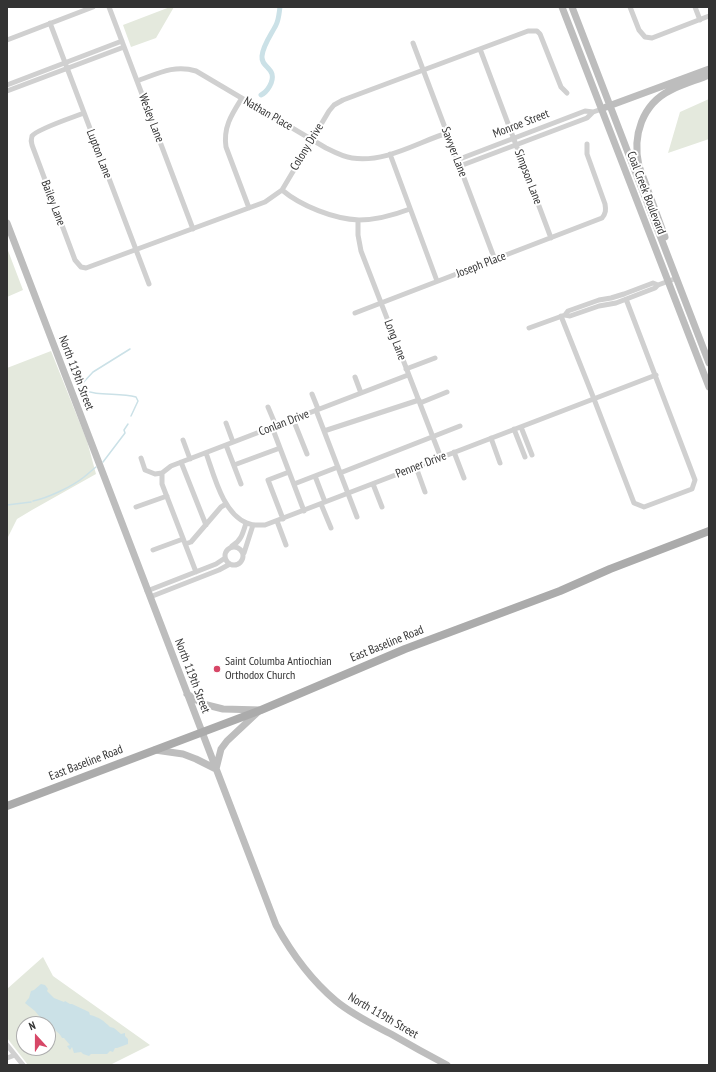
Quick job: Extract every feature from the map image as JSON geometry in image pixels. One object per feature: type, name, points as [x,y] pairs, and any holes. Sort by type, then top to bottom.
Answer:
[{"type":"main road","name":"Coal Creek Boulevard","points":[[562,7],[606,107],[674,270],[709,363]]},
{"type":"main road","name":"Coal Creek Boulevard","points":[[572,7],[668,281],[709,387]]},
{"type":"main road","name":"Monroe Street","points":[[606,107],[709,69]]},
{"type":"main road","points":[[674,270],[664,231],[638,166],[636,154],[638,130],[641,120],[649,107],[660,97],[670,90],[709,75]]},
{"type":"main road","name":"North 119th Street","points":[[7,223],[276,925],[299,963],[318,984],[346,1009],[365,1021],[447,1065]]},
{"type":"main road","name":"East Baseline Road","points":[[7,806],[261,710],[399,651],[553,594],[610,569],[709,531]]},
{"type":"main road","points":[[187,694],[203,704],[223,709],[261,710]]},
{"type":"main road","points":[[154,750],[183,754],[216,769],[220,749],[226,741],[261,710]]},
{"type":"street","points":[[7,40],[93,7]]},
{"type":"street","name":"Wesley Lane","points":[[109,7],[193,229]]},
{"type":"street","points":[[630,7],[639,30],[645,37],[652,38],[709,16]]},
{"type":"street","points":[[695,7],[700,20]]},
{"type":"street","name":"Lupton Lane","points":[[50,23],[149,284]]},
{"type":"street","name":"Colony Drive","points":[[81,267],[92,267],[265,202],[282,190],[329,111],[343,100],[528,31],[537,31],[543,38],[561,87],[567,93]]},
{"type":"street","points":[[7,85],[122,41]]},
{"type":"street","name":"Sawyer Lane","points":[[413,44],[495,260]]},
{"type":"street","points":[[7,91],[124,47]]},
{"type":"street","name":"Simpson Lane","points":[[480,49],[552,238]]},
{"type":"street","name":"Nathan Place","points":[[137,81],[172,68],[188,68],[196,71],[312,140],[338,154],[350,158],[376,158],[446,133]]},
{"type":"street","points":[[242,98],[228,122],[225,132],[225,139],[226,146],[249,208]]},
{"type":"street","name":"Monroe Street","points":[[460,166],[588,118],[593,112],[606,107]]},
{"type":"street","name":"Monroe Street","points":[[457,160],[586,111],[593,112]]},
{"type":"street","name":"Bailey Lane","points":[[81,267],[75,260],[31,140],[32,136],[40,130],[84,114]]},
{"type":"street","name":"Joseph Place","points":[[354,312],[598,221],[605,215],[605,204],[587,154],[587,144]]},
{"type":"street","points":[[390,154],[437,281]]},
{"type":"street","points":[[282,190],[319,211],[358,220],[393,216],[410,209]]},
{"type":"street","name":"Long Lane","points":[[358,220],[358,236],[361,251],[441,458]]},
{"type":"street","points":[[529,328],[563,316],[570,316],[585,310],[626,299],[677,278]]},
{"type":"street","points":[[563,316],[568,311],[599,300],[611,298],[653,283],[658,285]]},
{"type":"street","points":[[563,316],[634,503],[644,507],[692,489],[695,480],[626,299]]},
{"type":"street","name":"Conlan Drive","points":[[162,473],[165,469],[181,462],[361,393],[435,358]]},
{"type":"street","name":"Penner Drive","points":[[246,523],[253,525],[265,525],[283,519],[656,375]]},
{"type":"street","points":[[355,377],[361,393]]},
{"type":"street","points":[[324,431],[448,392]]},
{"type":"street","points":[[312,394],[324,431],[357,517]]},
{"type":"street","points":[[268,407],[280,448],[304,510]]},
{"type":"street","points":[[293,419],[307,454]]},
{"type":"street","points":[[226,423],[233,442]]},
{"type":"street","points":[[340,473],[460,426]]},
{"type":"street","points":[[521,427],[532,455]]},
{"type":"street","points":[[514,429],[525,457]]},
{"type":"street","points":[[491,438],[500,463]]},
{"type":"street","points":[[182,440],[190,459]]},
{"type":"street","points":[[226,445],[241,484]]},
{"type":"street","points":[[234,465],[280,448]]},
{"type":"street","points":[[454,452],[464,478]]},
{"type":"street","points":[[149,594],[216,564],[225,558],[227,549],[237,543],[242,537],[246,523],[233,514],[226,504],[206,453]]},
{"type":"street","points":[[141,458],[145,470],[155,474],[162,473],[162,484],[196,572]]},
{"type":"street","points":[[181,462],[206,525]]},
{"type":"street","points":[[294,484],[338,467]]},
{"type":"street","points":[[416,467],[425,492]]},
{"type":"street","points":[[283,519],[268,480],[289,472]]},
{"type":"street","points":[[315,476],[331,528]]},
{"type":"street","points":[[373,484],[382,507]]},
{"type":"street","points":[[136,507],[167,496]]},
{"type":"street","points":[[185,544],[191,542],[221,507],[226,504]]},
{"type":"street","points":[[277,521],[286,545]]},
{"type":"street","points":[[149,594],[219,570],[230,564],[238,564],[242,560],[253,525]]},
{"type":"street","points":[[153,550],[183,538]]},
{"type":"street","points":[[232,546],[241,549],[243,554]]},
{"type":"street","points":[[225,558],[230,564]]},
{"type":"street","points":[[7,1046],[23,1065]]},
{"type":"street","points":[[7,1058],[15,1055]]},
{"type":"shaded area","points":[[170,7],[174,7],[156,38],[131,47],[123,25]]},
{"type":"shaded area","points":[[709,99],[709,139],[668,153],[680,112]]},
{"type":"shaded area","points":[[7,248],[23,290],[7,297]]},
{"type":"shaded area","points":[[51,351],[87,441],[96,474],[17,519],[7,539],[7,368]]},
{"type":"shaded area","points":[[43,957],[53,976],[150,1045],[110,1065],[28,1065],[21,1056],[56,1056],[56,1016],[16,1016],[16,1050],[7,1038],[7,989]]},
{"type":"water","points":[[41,984],[45,985],[48,989],[47,991],[54,998],[64,1002],[65,1001],[89,1012],[90,1015],[106,1023],[121,1034],[125,1033],[125,1036],[128,1039],[128,1044],[115,1048],[113,1052],[110,1051],[107,1054],[91,1054],[89,1056],[81,1052],[74,1053],[72,1047],[70,1050],[67,1046],[70,1045],[56,1031],[56,1016],[39,1016],[25,1003],[29,998],[31,991]]},
{"type":"waterway","points":[[261,95],[268,89],[272,80],[272,74],[264,64],[262,56],[266,44],[277,23],[280,7]]},
{"type":"waterway","points":[[130,349],[93,372],[80,386],[81,389],[94,393],[136,397],[138,401],[131,416]]},
{"type":"waterway","points":[[103,462],[125,433],[124,430],[128,424]]},
{"type":"waterway","points":[[33,501],[67,488],[96,467]]},
{"type":"waterway","points":[[7,505],[31,502]]},
{"type":"place","name":"Saint Columba Antiochian Orthodox Church","points":[[217,669]]}]
